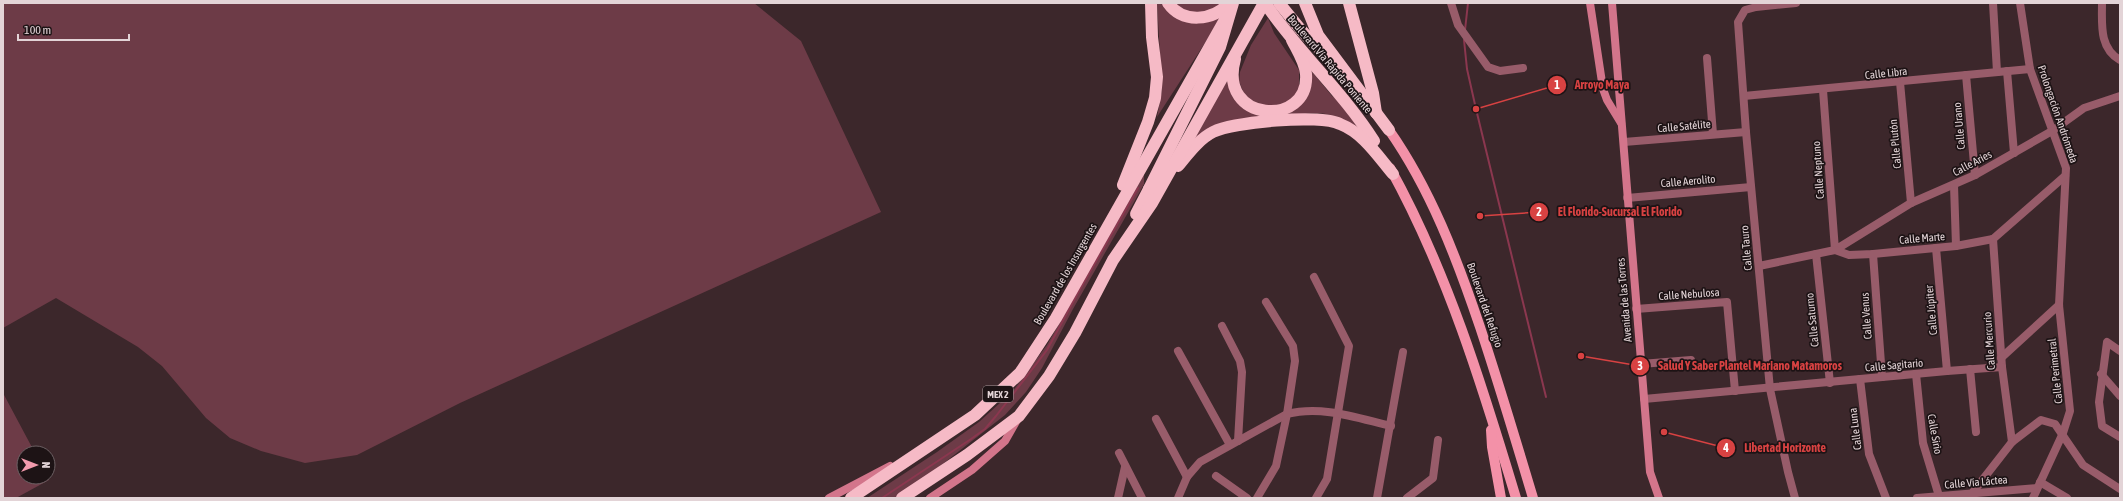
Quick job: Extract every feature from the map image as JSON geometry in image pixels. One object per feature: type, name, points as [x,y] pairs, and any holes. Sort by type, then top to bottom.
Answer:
[{"type":"highway","points":[[1096,245],[1135,156],[1155,98],[1157,77],[1151,29],[1151,3]]},
{"type":"highway","points":[[1168,3],[1178,13],[1193,18],[1211,16],[1231,5]]},
{"type":"highway","points":[[1152,203],[1264,3]]},
{"type":"highway","name":"Boulevard Vía Rápida Poniente","points":[[1264,3],[1292,40],[1362,123],[1374,141]]},
{"type":"highway","points":[[1280,3],[1301,30],[1365,100],[1389,130]]},
{"type":"highway","points":[[1305,3],[1318,35],[1365,100]]},
{"type":"highway","points":[[1349,3],[1373,93],[1377,114]]},
{"type":"highway","points":[[1113,260],[1215,60],[1225,36],[1231,5]]},
{"type":"highway","name":"Boulevard de los Insurgentes","points":[[851,498],[918,455],[975,415],[1020,373],[1056,318],[1231,5]]},
{"type":"highway","points":[[1242,42],[1233,66],[1235,88],[1247,105],[1267,112],[1289,107],[1300,96],[1305,86],[1305,69],[1292,40]]},
{"type":"highway","points":[[1113,260],[1179,165],[1203,139],[1220,129],[1235,125],[1311,119],[1333,121],[1359,135],[1393,174]]},
{"type":"highway","name":"MEX 2","points":[[902,498],[967,455],[1019,416],[1049,376],[1060,358],[1113,260]]},
{"type":"main road","name":"Boulevard del Refugio","points":[[1389,130],[1414,170],[1457,260],[1503,396],[1533,498]]},
{"type":"main road","points":[[1374,141],[1393,174],[1442,274],[1491,414],[1516,498]]},
{"type":"main road","points":[[1491,414],[1492,447],[1501,498]]},
{"type":"street","points":[[1451,3],[1458,25],[1488,67],[1500,70],[1523,68]]},
{"type":"street","name":"Avenida de las Torres","points":[[1590,3],[1603,89],[1607,100],[1622,126]]},
{"type":"street","name":"Avenida de las Torres","points":[[1612,3],[1624,142],[1626,198],[1650,472],[1659,498]]},
{"type":"street","points":[[1755,5],[1796,3]]},
{"type":"street","points":[[1993,3],[1997,72]]},
{"type":"street","name":"Prolongación Andrómeda","points":[[2020,3],[2030,69],[2066,168],[2059,305]]},
{"type":"street","points":[[2102,3],[2102,34],[2106,46],[2114,56],[2120,60]]},
{"type":"street","name":"Calle Tauro","points":[[1755,5],[1745,10],[1738,22],[1746,132],[1770,389],[1795,498]]},
{"type":"street","points":[[1707,58],[1713,134]]},
{"type":"street","name":"Calle Libra","points":[[1744,96],[1823,90],[2030,69]]},
{"type":"street","points":[[2007,71],[2014,153]]},
{"type":"street","name":"Calle Urano","points":[[1966,75],[1975,175]]},
{"type":"street","name":"Calle Plutón","points":[[1900,82],[1911,203]]},
{"type":"street","name":"Calle Neptuno","points":[[1823,90],[1835,250]]},
{"type":"street","name":"Calle Aries","points":[[1835,250],[1911,203],[1975,175],[2014,153],[2052,131],[2084,108],[2120,96]]},
{"type":"street","name":"Calle Satélite","points":[[1624,142],[1746,132]]},
{"type":"street","points":[[1993,239],[2065,176]]},
{"type":"street","points":[[1954,185],[1956,246]]},
{"type":"street","name":"Calle Aerolito","points":[[1626,198],[1751,187]]},
{"type":"street","name":"Calle Marte","points":[[1758,266],[1835,250],[1849,255],[1873,254],[1956,246],[1993,239]]},
{"type":"street","name":"Calle Mercurio","points":[[1993,239],[2001,358],[2012,442]]},
{"type":"street","name":"Calle Júpiter","points":[[1936,248],[1947,371]]},
{"type":"street","name":"Calle Saturno","points":[[1816,254],[1830,383]]},
{"type":"street","name":"Calle Venus","points":[[1873,254],[1882,377]]},
{"type":"street","points":[[1314,277],[1349,346],[1339,414],[1327,479],[1316,498]]},
{"type":"street","points":[[1257,498],[1276,466],[1288,414],[1295,361],[1292,346],[1266,302]]},
{"type":"street","name":"Calle Nebulosa","points":[[1636,308],[1727,302],[1735,391]]},
{"type":"street","points":[[2001,358],[2059,305]]},
{"type":"street","name":"Calle Perimetral","points":[[2059,305],[2070,411],[2063,433]]},
{"type":"street","points":[[1222,326],[1240,361],[1242,372],[1238,441]]},
{"type":"street","points":[[2120,351],[2107,342],[2101,374],[2099,402],[2102,426],[2120,438]]},
{"type":"street","points":[[1178,351],[1230,445]]},
{"type":"street","points":[[1377,498],[1403,352]]},
{"type":"street","points":[[1641,364],[1691,360]]},
{"type":"street","name":"Calle Sagitario","points":[[1644,399],[1770,389],[1860,379],[2002,367]]},
{"type":"street","points":[[1970,369],[1976,432]]},
{"type":"street","name":"Calle Sirio","points":[[1916,374],[1923,443],[1939,496]]},
{"type":"street","points":[[2101,374],[2120,396]]},
{"type":"street","name":"Calle Luna","points":[[1860,379],[1868,454],[1886,498]]},
{"type":"street","points":[[1178,498],[1187,477],[1200,462],[1288,414],[1301,410],[1316,410],[1391,426]]},
{"type":"street","points":[[930,498],[972,470],[1005,441],[1019,416]]},
{"type":"street","points":[[1156,419],[1187,477]]},
{"type":"street","points":[[1973,492],[2012,442],[2041,420],[2055,424],[2063,433],[2084,465],[2120,489]]},
{"type":"street","points":[[2033,498],[2063,433]]},
{"type":"street","points":[[1407,498],[1434,478],[1438,440]]},
{"type":"street","points":[[1119,452],[1125,467],[1142,498]]},
{"type":"street","points":[[828,498],[908,457],[918,455]]},
{"type":"street","points":[[1118,498],[1125,467]]},
{"type":"street","points":[[1216,476],[1247,498]]},
{"type":"street","points":[[2039,485],[2067,498]]},
{"type":"street","name":"Calle Vía Láctea","points":[[1917,498],[2039,485]]},
{"type":"shaded area","points":[[3,3],[754,3],[801,41],[881,212],[460,403],[357,455],[305,463],[261,451],[230,438],[206,418],[162,366],[138,347],[56,298],[3,328]]},
{"type":"shaded area","points":[[1157,3],[1165,4],[1190,21],[1202,23],[1223,15],[1157,117],[1162,90]]},
{"type":"shaded area","points":[[1173,3],[1225,3],[1216,10],[1190,14]]},
{"type":"shaded area","points":[[1268,18],[1274,33],[1299,70],[1299,90],[1290,102],[1264,108],[1245,96],[1239,81],[1240,72],[1251,45]]},
{"type":"shaded area","points":[[1306,61],[1313,73],[1332,96],[1342,102],[1358,128],[1328,114],[1311,113],[1279,117],[1294,110],[1300,105]]},
{"type":"shaded area","points":[[1230,76],[1250,112],[1264,117],[1239,121],[1184,151]]},
{"type":"shaded area","points":[[1144,174],[1144,184],[1073,309],[1042,368],[1026,392],[1005,415],[921,481],[896,498],[867,498],[937,452],[979,422],[1012,392],[1047,345]]},
{"type":"shaded area","points":[[3,393],[31,445],[16,445],[16,485],[40,485],[16,498],[3,498]]},
{"type":"waterway","points":[[1465,30],[1468,3]]},
{"type":"waterway","points":[[1464,40],[1467,69],[1476,109],[1546,397]]},
{"type":"waterway","points":[[882,498],[985,429],[996,416],[1047,350],[1138,188]]},
{"type":"place","name":"Arroyo Maya","points":[[1476,109]]},
{"type":"place","name":"El Florido-Sucursal El Florido","points":[[1480,216]]},
{"type":"place","name":"Salud Y Saber Plantel Mariano Matamoros","points":[[1581,356]]},
{"type":"place","name":"Libertad Horizonte","points":[[1664,432]]}]
